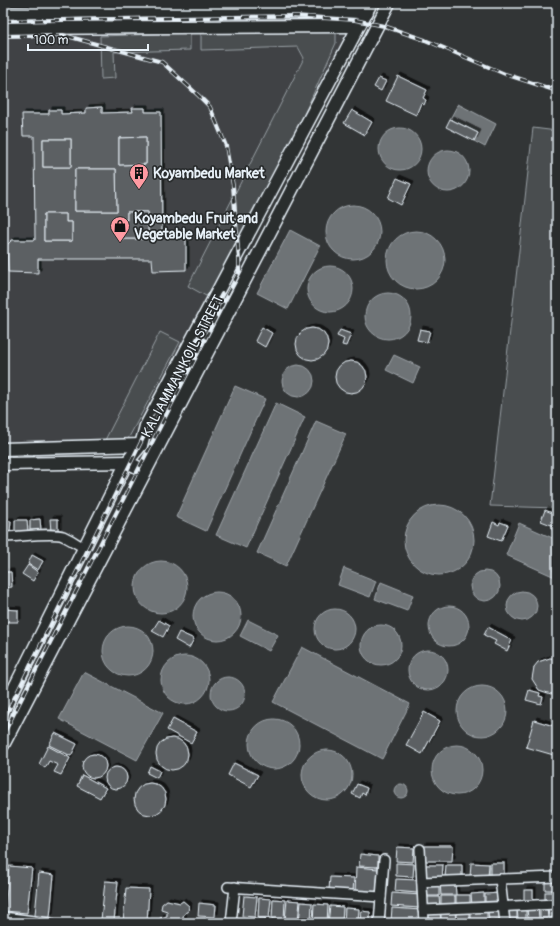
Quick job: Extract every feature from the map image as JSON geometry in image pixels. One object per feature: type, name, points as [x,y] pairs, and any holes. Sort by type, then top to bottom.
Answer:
[{"type":"main road","name":"KALIAMMAN KOIL STREET","points":[[3,745],[101,559],[150,459],[389,3]]},
{"type":"main road","name":"KALIAMMAN KOIL STREET","points":[[3,717],[6,700],[83,547],[127,462],[141,445],[146,426],[209,310],[357,26],[369,8]]},
{"type":"main road","points":[[3,13],[369,8]]},
{"type":"main road","points":[[3,28],[357,26]]},
{"type":"main road","points":[[3,449],[141,445],[150,459]]},
{"type":"main road","points":[[3,464],[127,462],[145,471]]},
{"type":"street","points":[[3,537],[39,536],[46,534],[62,536],[83,547]]},
{"type":"street","points":[[420,850],[424,923]]},
{"type":"street","points":[[379,923],[384,860]]},
{"type":"street","points":[[422,882],[557,877]]},
{"type":"street","points":[[500,879],[505,923]]},
{"type":"street","points":[[231,923],[232,887],[381,897]]},
{"type":"street","points":[[423,910],[557,904]]},
{"type":"street","points":[[3,917],[50,923]]},
{"type":"shaded area","points":[[336,28],[336,43],[234,271],[206,296],[188,286],[304,58],[298,47],[201,50],[201,32]]},
{"type":"shaded area","name":"Koyambedu Fruit and Vegetable Market","points":[[345,30],[346,39],[127,448],[3,449],[3,32]]},
{"type":"shaded area","points":[[190,33],[190,50],[114,52],[115,78],[101,79],[100,36]]},
{"type":"shaded area","points":[[458,104],[496,124],[485,147],[474,141],[478,133],[450,119]]},
{"type":"shaded area","points":[[396,128],[404,128],[412,131],[418,137],[421,149],[418,161],[412,167],[404,170],[396,170],[388,167],[382,161],[379,153],[379,145],[382,137],[388,131]]},
{"type":"shaded area","points":[[533,128],[557,131],[557,508],[490,506]]},
{"type":"shaded area","points":[[444,150],[452,150],[460,153],[466,159],[469,171],[466,183],[460,189],[452,192],[444,192],[436,189],[430,183],[427,175],[427,167],[430,159],[436,153]]},
{"type":"shaded area","points":[[348,205],[358,205],[368,209],[376,217],[380,227],[380,237],[376,247],[368,255],[358,259],[348,259],[338,255],[330,247],[326,237],[326,227],[330,217],[338,209]]},
{"type":"shaded area","points":[[290,230],[320,246],[288,309],[257,293]]},
{"type":"shaded area","points":[[416,231],[432,236],[440,244],[445,260],[440,276],[432,284],[416,289],[400,284],[392,276],[387,260],[392,244],[400,236]]},
{"type":"shaded area","points":[[330,266],[343,270],[349,276],[353,289],[349,302],[343,308],[330,312],[317,308],[311,302],[307,289],[311,276],[317,270]]},
{"type":"shaded area","points":[[393,293],[405,299],[410,307],[410,325],[405,333],[397,338],[383,339],[371,333],[366,325],[365,311],[371,299],[379,294]]},
{"type":"shaded area","points":[[160,332],[180,342],[128,439],[124,442],[103,444]]},
{"type":"shaded area","points":[[394,355],[420,367],[413,383],[386,370]]},
{"type":"shaded area","points":[[295,365],[301,365],[311,372],[314,381],[313,387],[307,394],[301,397],[295,397],[285,390],[282,384],[282,378],[289,368]]},
{"type":"shaded area","points":[[235,386],[265,399],[206,531],[176,517]]},
{"type":"shaded area","points":[[276,403],[305,417],[246,548],[216,535]]},
{"type":"shaded area","points":[[316,421],[346,434],[286,566],[257,553]]},
{"type":"shaded area","points":[[439,505],[452,508],[464,515],[471,527],[474,540],[471,553],[464,565],[452,572],[439,575],[426,572],[414,565],[407,553],[404,540],[407,527],[414,515],[426,508]]},
{"type":"shaded area","points":[[519,523],[557,540],[557,560],[553,571],[557,573],[557,578],[506,555]]},
{"type":"shaded area","points":[[156,561],[166,561],[180,568],[187,582],[187,592],[180,606],[166,613],[156,613],[146,609],[139,602],[135,592],[135,582],[139,572],[146,565]]},
{"type":"shaded area","points":[[344,568],[376,581],[370,597],[338,585]]},
{"type":"shaded area","points":[[485,571],[496,575],[500,586],[496,597],[485,601],[474,597],[470,586],[474,575]]},
{"type":"shaded area","points":[[381,582],[413,595],[407,611],[375,599]]},
{"type":"shaded area","points":[[522,591],[533,595],[537,606],[533,617],[522,621],[511,617],[507,606],[511,595]]},
{"type":"shaded area","points":[[212,592],[222,592],[234,599],[241,611],[241,621],[234,633],[222,640],[212,640],[204,636],[197,629],[193,621],[193,611],[197,603],[204,596]]},
{"type":"shaded area","points":[[453,606],[460,609],[466,615],[469,626],[468,634],[460,643],[453,646],[445,646],[438,643],[430,634],[429,622],[432,615],[441,607]]},
{"type":"shaded area","points":[[339,609],[346,612],[352,618],[355,629],[354,637],[346,646],[339,649],[331,649],[324,646],[316,637],[315,625],[318,618],[327,610]]},
{"type":"shaded area","points":[[248,620],[278,635],[269,651],[240,636]]},
{"type":"shaded area","points":[[385,625],[392,628],[398,634],[401,645],[400,653],[392,662],[385,665],[377,665],[370,662],[362,653],[361,641],[364,634],[373,626]]},
{"type":"shaded area","points":[[123,626],[133,626],[146,633],[153,646],[153,656],[146,669],[133,676],[123,676],[114,672],[107,665],[103,656],[103,646],[107,637],[114,630]]},
{"type":"shaded area","points":[[302,647],[410,704],[382,759],[273,702]]},
{"type":"shaded area","points":[[432,650],[439,653],[445,659],[448,670],[447,678],[439,687],[432,690],[424,690],[417,687],[409,678],[408,666],[411,659],[420,651]]},
{"type":"shaded area","points":[[180,656],[190,656],[202,663],[209,675],[209,685],[202,697],[190,704],[180,704],[172,700],[165,693],[161,685],[161,675],[165,667],[172,660]]},
{"type":"shaded area","points":[[84,672],[163,713],[137,760],[59,719]]},
{"type":"shaded area","points":[[228,677],[240,682],[245,694],[240,706],[228,711],[216,706],[211,694],[216,682]]},
{"type":"shaded area","points":[[482,686],[491,688],[502,697],[507,711],[505,720],[496,731],[482,736],[473,734],[462,725],[457,711],[459,702],[468,691]]},
{"type":"shaded area","points":[[269,719],[279,719],[292,726],[299,739],[299,749],[292,762],[279,769],[269,769],[260,765],[253,758],[249,749],[249,739],[253,730],[260,723]]},
{"type":"shaded area","points":[[457,745],[466,747],[477,756],[482,770],[480,779],[471,790],[457,795],[448,793],[437,784],[432,770],[434,761],[443,750]]},
{"type":"shaded area","points":[[322,750],[332,750],[345,757],[352,770],[352,780],[345,793],[332,800],[322,800],[313,796],[306,789],[302,780],[302,770],[306,761],[313,754]]},
{"type":"shaded area","points":[[398,784],[404,784],[408,788],[408,794],[404,798],[398,798],[394,794],[394,788]]},
{"type":"building","points":[[398,76],[427,90],[423,98],[426,100],[424,105],[421,103],[416,115],[386,101]]},
{"type":"building","points":[[379,78],[386,81],[381,91],[374,87]]},
{"type":"building","name":"Koyambedu Market","points":[[102,107],[102,113],[133,112],[132,108],[145,108],[145,112],[161,112],[162,237],[186,236],[186,270],[153,271],[152,259],[38,259],[38,273],[8,272],[7,245],[12,240],[35,240],[34,136],[23,136],[22,114],[49,114],[49,110],[61,110],[61,114],[86,113],[86,108]],"holes":[[[146,137],[146,164],[119,165],[119,138]],[[43,139],[71,139],[71,167],[43,167]],[[75,169],[116,169],[117,211],[75,211]],[[127,212],[148,212],[148,239],[121,239],[121,220],[127,220]],[[44,214],[66,214],[66,222],[72,222],[72,241],[44,241]]]},
{"type":"building","points":[[352,110],[372,122],[365,135],[344,123]]},
{"type":"building","points":[[450,119],[478,133],[474,141],[446,127]]},
{"type":"building","points":[[146,137],[146,164],[119,165],[119,138]]},
{"type":"building","points":[[43,139],[71,139],[71,167],[43,167]]},
{"type":"building","points":[[75,169],[116,169],[117,211],[75,211]]},
{"type":"building","points":[[397,178],[411,184],[401,205],[388,198]]},
{"type":"building","points":[[127,212],[148,212],[148,239],[121,239],[121,220],[127,220]]},
{"type":"building","points":[[44,214],[66,214],[66,222],[72,222],[72,241],[44,241]]},
{"type":"building","points":[[262,327],[272,333],[265,347],[255,341]]},
{"type":"building","points":[[309,328],[315,328],[324,332],[328,344],[324,356],[315,360],[309,360],[300,356],[296,347],[296,341],[300,332]]},
{"type":"building","points":[[420,329],[430,331],[427,342],[417,340]]},
{"type":"building","points":[[340,330],[351,334],[346,346],[342,345],[344,339],[337,336]]},
{"type":"building","points":[[348,361],[354,361],[363,365],[367,377],[363,389],[354,393],[348,393],[339,389],[335,380],[335,374],[339,365]]},
{"type":"building","points":[[545,510],[557,515],[557,532],[552,530],[554,526],[541,521]]},
{"type":"building","points":[[40,519],[41,530],[30,531],[30,520]]},
{"type":"building","points":[[50,519],[58,519],[58,531],[51,532]]},
{"type":"building","points":[[15,520],[27,520],[28,532],[15,532]]},
{"type":"building","points":[[3,521],[11,521],[10,532],[3,532]]},
{"type":"building","points":[[493,522],[499,525],[500,522],[508,525],[501,541],[488,536]]},
{"type":"building","points":[[32,555],[43,561],[38,570],[28,564]]},
{"type":"building","points":[[28,565],[38,572],[33,581],[22,574]]},
{"type":"building","points":[[3,572],[11,572],[12,587],[3,588]]},
{"type":"building","points":[[3,609],[18,610],[18,622],[3,622]]},
{"type":"building","points":[[159,620],[169,626],[163,637],[152,631]]},
{"type":"building","points":[[488,627],[512,640],[507,651],[494,644],[496,641],[484,635]]},
{"type":"building","points":[[179,632],[194,639],[189,648],[175,640]]},
{"type":"building","points":[[550,658],[557,659],[557,692],[551,694],[539,690],[532,679],[534,667],[538,662]]},
{"type":"building","points":[[529,690],[540,693],[539,696],[543,697],[541,704],[526,700]]},
{"type":"building","points":[[424,712],[440,721],[422,754],[406,745]]},
{"type":"building","points":[[173,719],[197,732],[191,743],[167,730]]},
{"type":"building","points":[[534,720],[557,727],[557,756],[526,747]]},
{"type":"building","points":[[55,733],[77,744],[71,756],[49,745]]},
{"type":"building","points":[[169,738],[175,738],[184,742],[188,754],[184,766],[175,770],[169,770],[160,766],[156,757],[156,751],[160,742]]},
{"type":"building","points":[[48,746],[70,758],[61,775],[54,772],[58,765],[49,761],[45,768],[39,764]]},
{"type":"building","points":[[94,754],[102,758],[106,766],[102,774],[94,778],[86,774],[82,766],[86,758]]},
{"type":"building","points":[[234,763],[258,775],[251,787],[228,775]]},
{"type":"building","points":[[150,766],[160,771],[157,778],[147,773]]},
{"type":"building","points":[[112,767],[120,767],[127,774],[127,782],[120,789],[112,789],[105,782],[105,774]]},
{"type":"building","points":[[82,775],[106,788],[100,798],[77,786]]},
{"type":"building","points":[[147,783],[153,783],[162,787],[166,799],[162,811],[153,815],[147,815],[138,811],[134,802],[134,796],[138,787]]},
{"type":"building","points":[[357,784],[367,788],[365,795],[362,793],[360,798],[352,794]]},
{"type":"building","points":[[423,846],[453,846],[452,861],[423,861]]},
{"type":"building","points":[[397,847],[414,848],[413,862],[396,861]]},
{"type":"building","points":[[360,854],[378,856],[378,867],[359,866]]},
{"type":"building","points":[[396,863],[414,864],[413,877],[396,876]]},
{"type":"building","points":[[471,863],[489,864],[488,877],[470,877]]},
{"type":"building","points":[[490,863],[504,863],[504,877],[490,877]]},
{"type":"building","points":[[423,865],[443,865],[442,880],[422,879]]},
{"type":"building","points":[[446,865],[462,865],[462,879],[445,878]]},
{"type":"building","points":[[9,866],[32,868],[27,913],[5,911]]},
{"type":"building","points":[[356,867],[378,869],[376,896],[355,894]]},
{"type":"building","points":[[39,873],[54,875],[50,917],[47,918],[37,917],[35,915]]},
{"type":"building","points":[[330,877],[354,878],[353,892],[329,890]]},
{"type":"building","points":[[396,879],[418,880],[417,893],[395,891]]},
{"type":"building","points":[[557,879],[557,890],[545,890],[545,880]]},
{"type":"building","points":[[105,881],[118,882],[114,921],[101,920]]},
{"type":"building","points":[[439,882],[439,896],[427,896],[426,883]]},
{"type":"building","points":[[440,882],[455,882],[456,895],[441,895]]},
{"type":"building","points":[[126,888],[149,889],[147,923],[123,923]]},
{"type":"building","points":[[524,890],[533,890],[533,902],[524,902]]},
{"type":"building","points":[[545,892],[557,892],[557,902],[545,902]]},
{"type":"building","points":[[392,893],[421,895],[420,908],[391,906]]},
{"type":"building","points":[[484,893],[484,904],[472,905],[471,894]]},
{"type":"building","points":[[500,893],[500,904],[485,904],[485,894]]},
{"type":"building","points":[[456,895],[470,895],[470,905],[456,906]]},
{"type":"building","points":[[244,896],[257,897],[255,917],[242,916]]},
{"type":"building","points":[[441,896],[455,896],[455,906],[441,906]]},
{"type":"building","points":[[427,897],[439,897],[440,907],[428,907]]},
{"type":"building","points":[[259,898],[271,899],[269,918],[258,918]]},
{"type":"building","points":[[273,899],[285,900],[284,920],[272,919]]},
{"type":"building","points":[[167,900],[180,903],[183,901],[189,906],[188,912],[186,912],[183,916],[184,921],[187,923],[160,923],[160,918],[167,916],[167,911],[161,909],[162,904]]},
{"type":"building","points":[[287,900],[300,901],[298,921],[285,920]]},
{"type":"building","points":[[301,902],[312,903],[311,923],[299,922]]},
{"type":"building","points":[[199,903],[216,905],[215,917],[198,916]]},
{"type":"building","points":[[314,904],[328,905],[327,923],[313,923]]},
{"type":"building","points":[[330,906],[343,907],[342,923],[328,923]]},
{"type":"building","points":[[517,907],[517,919],[508,919],[507,908]]},
{"type":"building","points":[[345,908],[359,909],[358,923],[344,923]]},
{"type":"building","points":[[392,908],[421,910],[420,923],[391,921]]},
{"type":"building","points":[[517,908],[526,908],[526,919],[518,919]]},
{"type":"building","points":[[538,908],[539,918],[528,918],[527,909]]},
{"type":"building","points":[[547,908],[548,918],[540,918],[540,909]]},
{"type":"building","points":[[548,908],[557,908],[557,917],[549,918]]},
{"type":"building","points":[[470,910],[470,921],[457,922],[457,911]]},
{"type":"building","points":[[487,910],[487,921],[471,921],[471,911]]},
{"type":"building","points":[[361,911],[370,912],[370,923],[360,923]]},
{"type":"building","points":[[441,911],[455,911],[456,922],[441,922]]},
{"type":"building","points":[[488,911],[503,911],[503,920],[489,921]]},
{"type":"building","points":[[440,912],[441,922],[425,923],[425,913]]},
{"type":"building","points":[[242,919],[266,921],[266,923],[242,923]]},
{"type":"railway","points":[[3,21],[294,16],[355,20],[384,26],[425,40],[505,74],[557,91]]},
{"type":"railway","points":[[3,36],[63,35],[162,62],[199,96],[210,107],[226,146],[233,186],[239,260],[239,272],[3,735]]},
{"type":"railway","points":[[3,721],[146,432],[222,294]]},
{"type":"place","name":"Koyambedu Market","points":[[139,190]]},
{"type":"place","name":"Koyambedu Fruit and Vegetable Market","points":[[120,243]]}]
